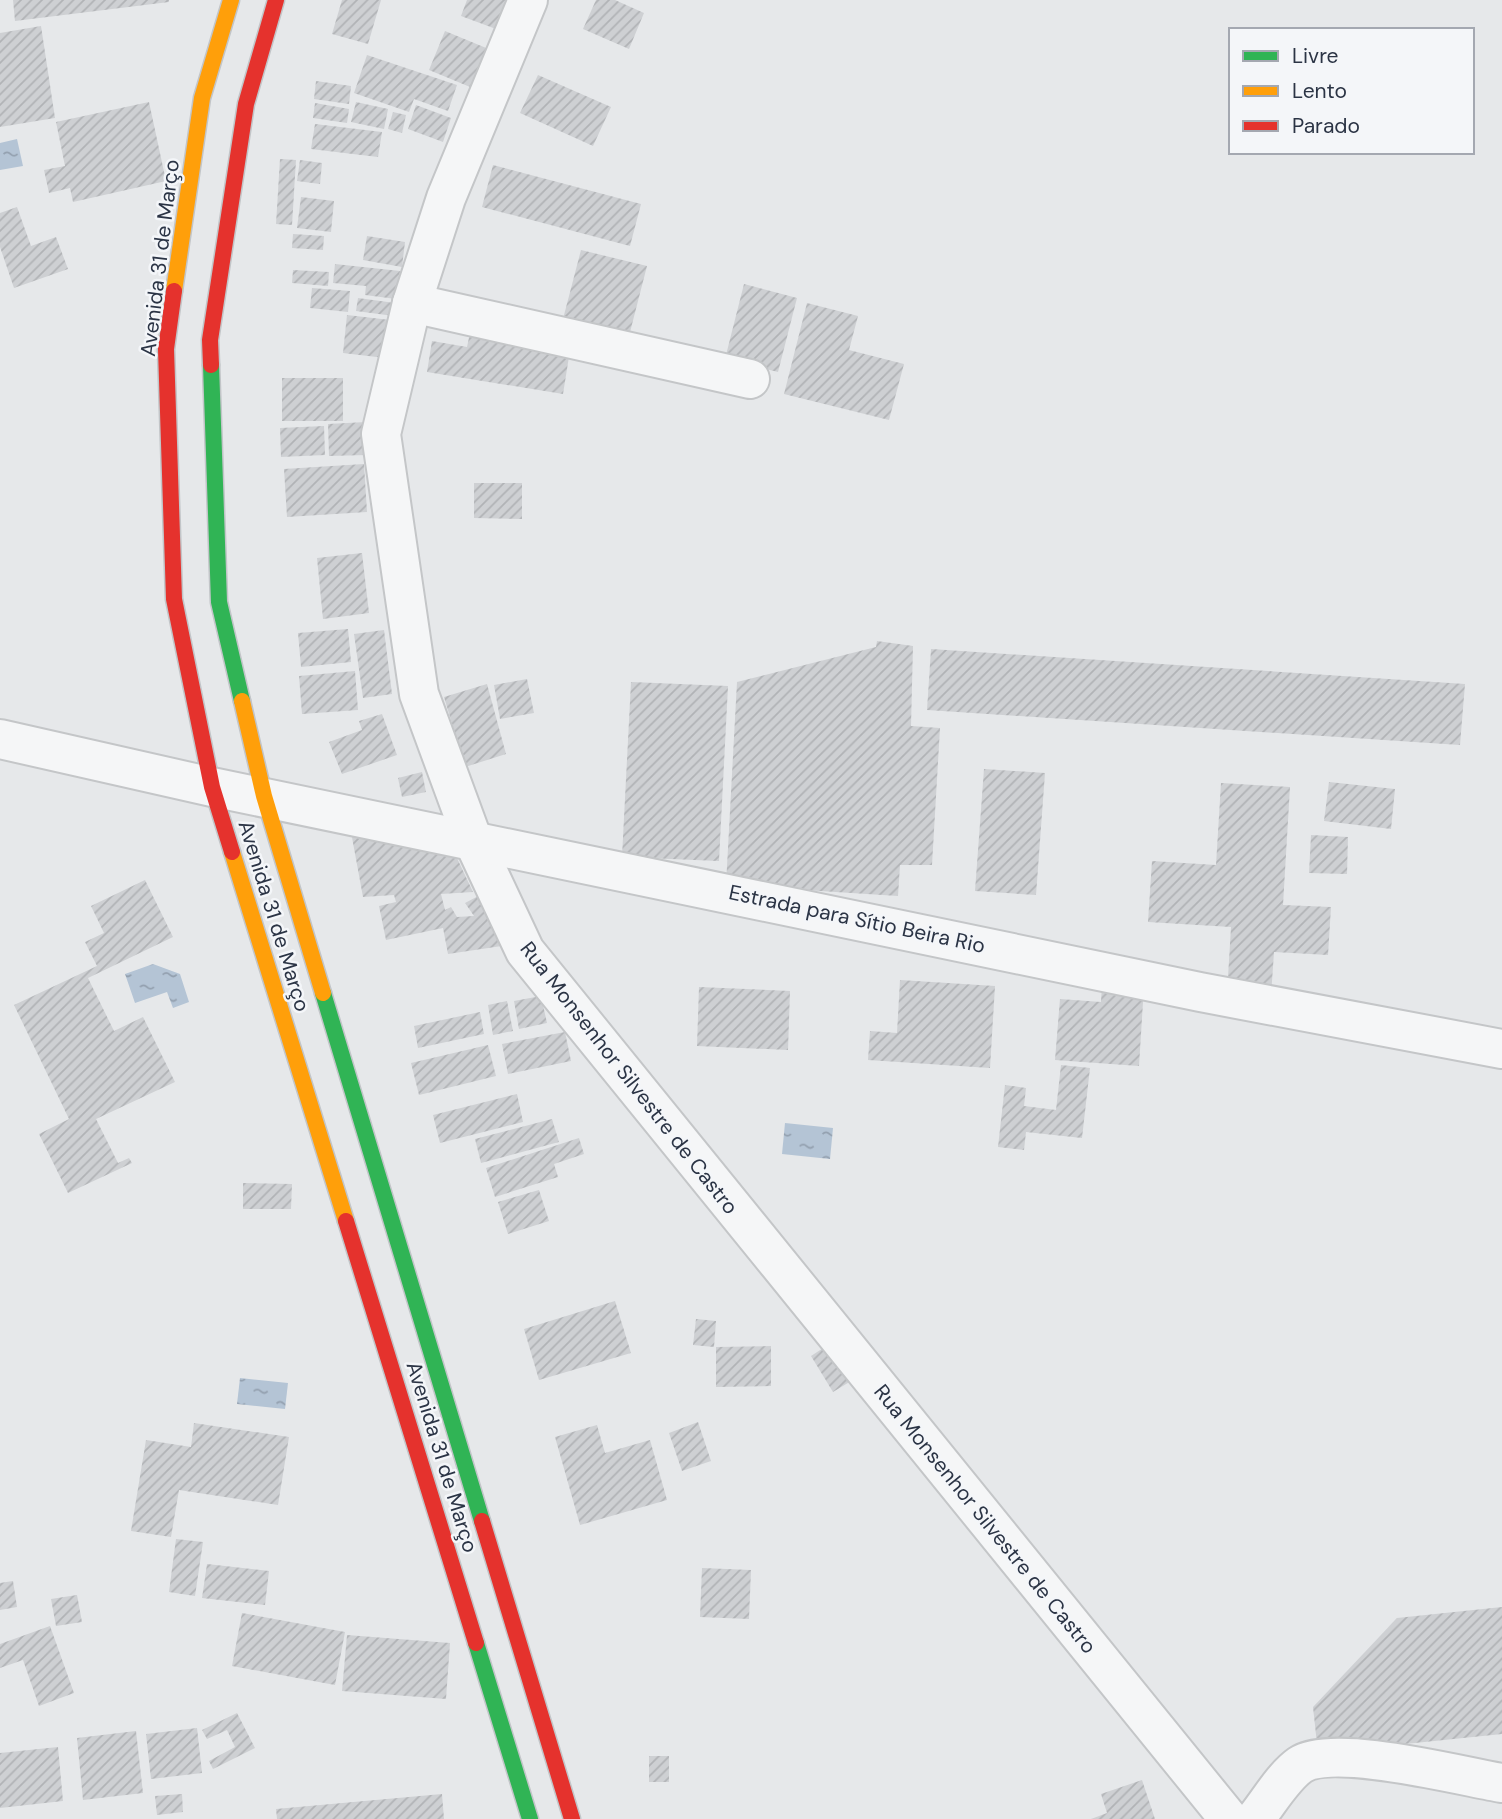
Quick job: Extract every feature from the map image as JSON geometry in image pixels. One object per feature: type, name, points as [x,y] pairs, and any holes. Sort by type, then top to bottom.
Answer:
[{"type":"main road","name":"Avenida 31 de Março","points":[[230,0],[202,98],[166,348],[174,599],[212,787],[572,1819]]},
{"type":"main road","name":"Avenida 31 de Março","points":[[276,0],[246,104],[210,340],[219,602],[264,796],[530,1819]]},
{"type":"main road","points":[[166,348],[210,340]]},
{"type":"street","name":"Rua Monsenhor Silvestre de Castro","points":[[528,0],[446,198],[412,303],[382,434],[419,694],[472,838],[525,951],[1229,1819]]},
{"type":"street","points":[[412,303],[750,379]]},
{"type":"street","name":"Estrada para Sítio Beira Rio","points":[[0,739],[212,787],[472,838],[1200,992],[1502,1049]]},
{"type":"street","points":[[1255,1819],[1301,1765],[1324,1757],[1350,1757],[1502,1783]]},
{"type":"water","points":[[17,139],[23,166],[0,170],[0,143]]},
{"type":"water","points":[[153,964],[180,974],[189,1002],[173,1008],[167,992],[135,1003],[125,974]]},
{"type":"water","points":[[785,1123],[833,1128],[830,1159],[782,1154]]},
{"type":"water","points":[[240,1378],[288,1383],[285,1409],[237,1404]]},
{"type":"building","points":[[13,0],[169,0],[169,2],[15,21]]},
{"type":"building","points":[[342,0],[381,0],[368,44],[332,34]]},
{"type":"building","points":[[467,0],[507,0],[496,29],[461,16]]},
{"type":"building","points":[[596,0],[615,0],[644,13],[629,49],[583,29]]},
{"type":"building","points":[[41,26],[55,118],[0,127],[0,33]]},
{"type":"building","points":[[445,31],[491,50],[475,89],[429,70]]},
{"type":"building","points":[[367,55],[457,85],[448,111],[414,99],[409,112],[354,93]]},
{"type":"building","points":[[538,75],[611,107],[593,146],[520,113]]},
{"type":"building","points":[[316,81],[351,86],[349,104],[314,99]]},
{"type":"building","points":[[149,102],[166,181],[73,202],[70,188],[49,193],[44,170],[65,166],[56,122]]},
{"type":"building","points":[[356,102],[388,109],[384,129],[351,122]]},
{"type":"building","points":[[315,103],[349,109],[347,123],[313,118]]},
{"type":"building","points":[[416,105],[451,118],[443,142],[408,129]]},
{"type":"building","points":[[393,112],[406,115],[402,133],[388,129]]},
{"type":"building","points":[[315,124],[382,132],[378,157],[311,149]]},
{"type":"building","points":[[280,159],[296,160],[292,225],[276,224]]},
{"type":"building","points":[[300,160],[322,163],[320,184],[297,181]]},
{"type":"building","points":[[493,165],[641,204],[630,246],[482,207]]},
{"type":"building","points":[[301,197],[334,201],[331,232],[297,228]]},
{"type":"building","points":[[17,207],[31,246],[56,237],[68,269],[14,288],[0,247],[0,213]]},
{"type":"building","points":[[293,234],[324,236],[323,250],[292,248]]},
{"type":"building","points":[[367,236],[405,242],[402,267],[363,260]]},
{"type":"building","points":[[581,250],[647,266],[629,336],[563,319]]},
{"type":"building","points":[[335,264],[400,271],[396,299],[365,295],[366,286],[333,283]]},
{"type":"building","points":[[293,270],[329,272],[328,286],[292,283]]},
{"type":"building","points":[[744,284],[797,298],[778,372],[725,359]]},
{"type":"building","points":[[312,288],[350,291],[348,312],[310,308]]},
{"type":"building","points":[[358,298],[395,303],[394,316],[356,311]]},
{"type":"building","points":[[807,303],[858,316],[849,350],[904,364],[889,420],[784,394]]},
{"type":"building","points":[[347,315],[390,320],[385,358],[343,353]]},
{"type":"building","points":[[471,328],[571,344],[563,394],[427,372],[432,341],[467,347]]},
{"type":"building","points":[[282,378],[343,378],[343,421],[282,421]]},
{"type":"building","points":[[366,422],[367,455],[329,456],[328,424]]},
{"type":"building","points":[[324,426],[325,455],[281,457],[280,428]]},
{"type":"building","points":[[364,464],[367,512],[287,517],[284,469]]},
{"type":"building","points":[[474,483],[522,483],[522,519],[474,518]]},
{"type":"building","points":[[362,553],[369,613],[323,619],[317,558]]},
{"type":"building","points":[[348,629],[351,662],[301,667],[298,633]]},
{"type":"building","points":[[384,630],[392,694],[363,698],[354,634]]},
{"type":"building","points":[[877,641],[913,646],[911,726],[940,728],[932,865],[900,865],[898,896],[726,885],[737,682],[876,647]]},
{"type":"building","points":[[931,649],[1465,684],[1460,745],[927,710]]},
{"type":"building","points":[[355,671],[358,710],[302,714],[299,676]]},
{"type":"building","points":[[527,679],[534,713],[500,719],[494,685]]},
{"type":"building","points":[[631,682],[728,686],[719,861],[622,857]]},
{"type":"building","points":[[487,684],[506,754],[465,767],[444,697]]},
{"type":"building","points":[[382,714],[397,755],[342,774],[329,742],[362,730],[359,721]]},
{"type":"building","points":[[984,769],[1045,773],[1036,895],[975,891]]},
{"type":"building","points":[[422,772],[426,792],[402,797],[398,778]]},
{"type":"building","points":[[1329,782],[1395,789],[1391,829],[1324,821]]},
{"type":"building","points":[[1221,783],[1290,787],[1283,905],[1331,907],[1328,955],[1274,952],[1271,996],[1227,994],[1231,927],[1148,922],[1152,861],[1216,865]]},
{"type":"building","points":[[351,832],[448,839],[473,892],[441,894],[445,910],[451,907],[457,917],[474,916],[465,903],[484,893],[515,944],[448,954],[443,928],[386,940],[379,906],[396,902],[394,895],[363,897]]},
{"type":"building","points":[[1311,835],[1348,837],[1347,874],[1309,873]]},
{"type":"building","points":[[145,880],[173,937],[88,978],[114,1031],[143,1017],[175,1082],[96,1119],[118,1163],[129,1158],[132,1163],[68,1193],[39,1134],[69,1119],[14,1005],[97,966],[85,942],[104,933],[91,906]]},
{"type":"building","points":[[900,980],[995,986],[990,1068],[868,1060],[870,1031],[897,1033]]},
{"type":"building","points":[[1102,983],[1144,986],[1139,1066],[1055,1060],[1060,999],[1101,1002]]},
{"type":"building","points":[[699,987],[790,991],[788,1050],[697,1046]]},
{"type":"building","points":[[541,996],[547,1023],[519,1029],[514,1001]]},
{"type":"building","points":[[507,1001],[513,1031],[493,1035],[488,1005]]},
{"type":"building","points":[[480,1012],[484,1034],[418,1048],[414,1026]]},
{"type":"building","points":[[565,1032],[571,1061],[508,1074],[502,1044]]},
{"type":"building","points":[[488,1045],[496,1076],[419,1095],[411,1063]]},
{"type":"building","points":[[1061,1065],[1090,1068],[1082,1138],[1026,1132],[1024,1150],[998,1147],[1005,1085],[1026,1088],[1024,1106],[1056,1110]]},
{"type":"building","points":[[517,1094],[523,1122],[440,1143],[433,1115]]},
{"type":"building","points":[[552,1119],[559,1142],[481,1163],[475,1139]]},
{"type":"building","points":[[579,1138],[584,1154],[554,1164],[558,1177],[495,1197],[486,1168]]},
{"type":"building","points":[[243,1183],[292,1184],[291,1209],[243,1209]]},
{"type":"building","points":[[539,1190],[549,1221],[508,1234],[498,1202]]},
{"type":"building","points":[[615,1301],[631,1353],[539,1380],[524,1329]]},
{"type":"building","points":[[696,1319],[716,1321],[714,1347],[693,1345]]},
{"type":"building","points":[[834,1341],[856,1378],[833,1392],[811,1356]]},
{"type":"building","points":[[771,1346],[771,1386],[716,1387],[716,1347]]},
{"type":"building","points":[[698,1422],[711,1461],[682,1471],[669,1433]]},
{"type":"building","points":[[194,1423],[289,1437],[278,1505],[179,1490],[171,1537],[131,1531],[146,1440],[191,1447]]},
{"type":"building","points":[[597,1425],[605,1453],[650,1440],[667,1500],[580,1525],[555,1437]]},
{"type":"building","points":[[176,1539],[203,1542],[195,1596],[169,1592]]},
{"type":"building","points":[[207,1564],[269,1571],[265,1605],[202,1598]]},
{"type":"building","points":[[702,1568],[751,1570],[749,1619],[700,1617]]},
{"type":"building","points":[[13,1581],[17,1607],[0,1610],[0,1583]]},
{"type":"building","points":[[77,1595],[82,1622],[56,1626],[51,1599]]},
{"type":"building","points":[[1502,1607],[1502,1734],[1318,1753],[1313,1707],[1397,1618]]},
{"type":"building","points":[[242,1613],[345,1632],[335,1685],[232,1666]]},
{"type":"building","points":[[50,1626],[74,1693],[39,1706],[23,1660],[0,1668],[0,1644]]},
{"type":"building","points":[[347,1635],[450,1643],[446,1699],[342,1691]]},
{"type":"building","points":[[237,1713],[255,1748],[213,1769],[209,1761],[235,1747],[227,1730],[207,1739],[202,1730]]},
{"type":"building","points":[[197,1728],[202,1773],[151,1779],[146,1734]]},
{"type":"building","points":[[136,1731],[143,1793],[83,1800],[77,1738]]},
{"type":"building","points":[[58,1747],[63,1801],[0,1808],[0,1753]]},
{"type":"building","points":[[649,1756],[669,1756],[669,1782],[649,1782]]},
{"type":"building","points":[[1142,1780],[1155,1819],[1091,1819],[1107,1813],[1101,1794]]},
{"type":"building","points":[[182,1794],[183,1812],[157,1815],[155,1796]]},
{"type":"building","points":[[442,1794],[444,1819],[277,1819],[276,1809]]},
{"type":"traffic: fast","points":[[211,365],[219,602],[242,701]]},
{"type":"traffic: fast","points":[[323,993],[482,1521]]},
{"type":"traffic: fast","points":[[476,1643],[530,1819]]},
{"type":"traffic: slow","points":[[174,291],[202,98],[231,0]]},
{"type":"traffic: slow","points":[[242,701],[264,796],[323,993]]},
{"type":"traffic: slow","points":[[232,852],[346,1221]]},
{"type":"traffic: jam","points":[[211,365],[210,340],[246,104],[276,0]]},
{"type":"traffic: jam","points":[[174,291],[166,349],[174,599],[212,787],[232,852]]},
{"type":"traffic: jam","points":[[346,1221],[476,1643]]},
{"type":"traffic: jam","points":[[482,1521],[572,1819]]}]
